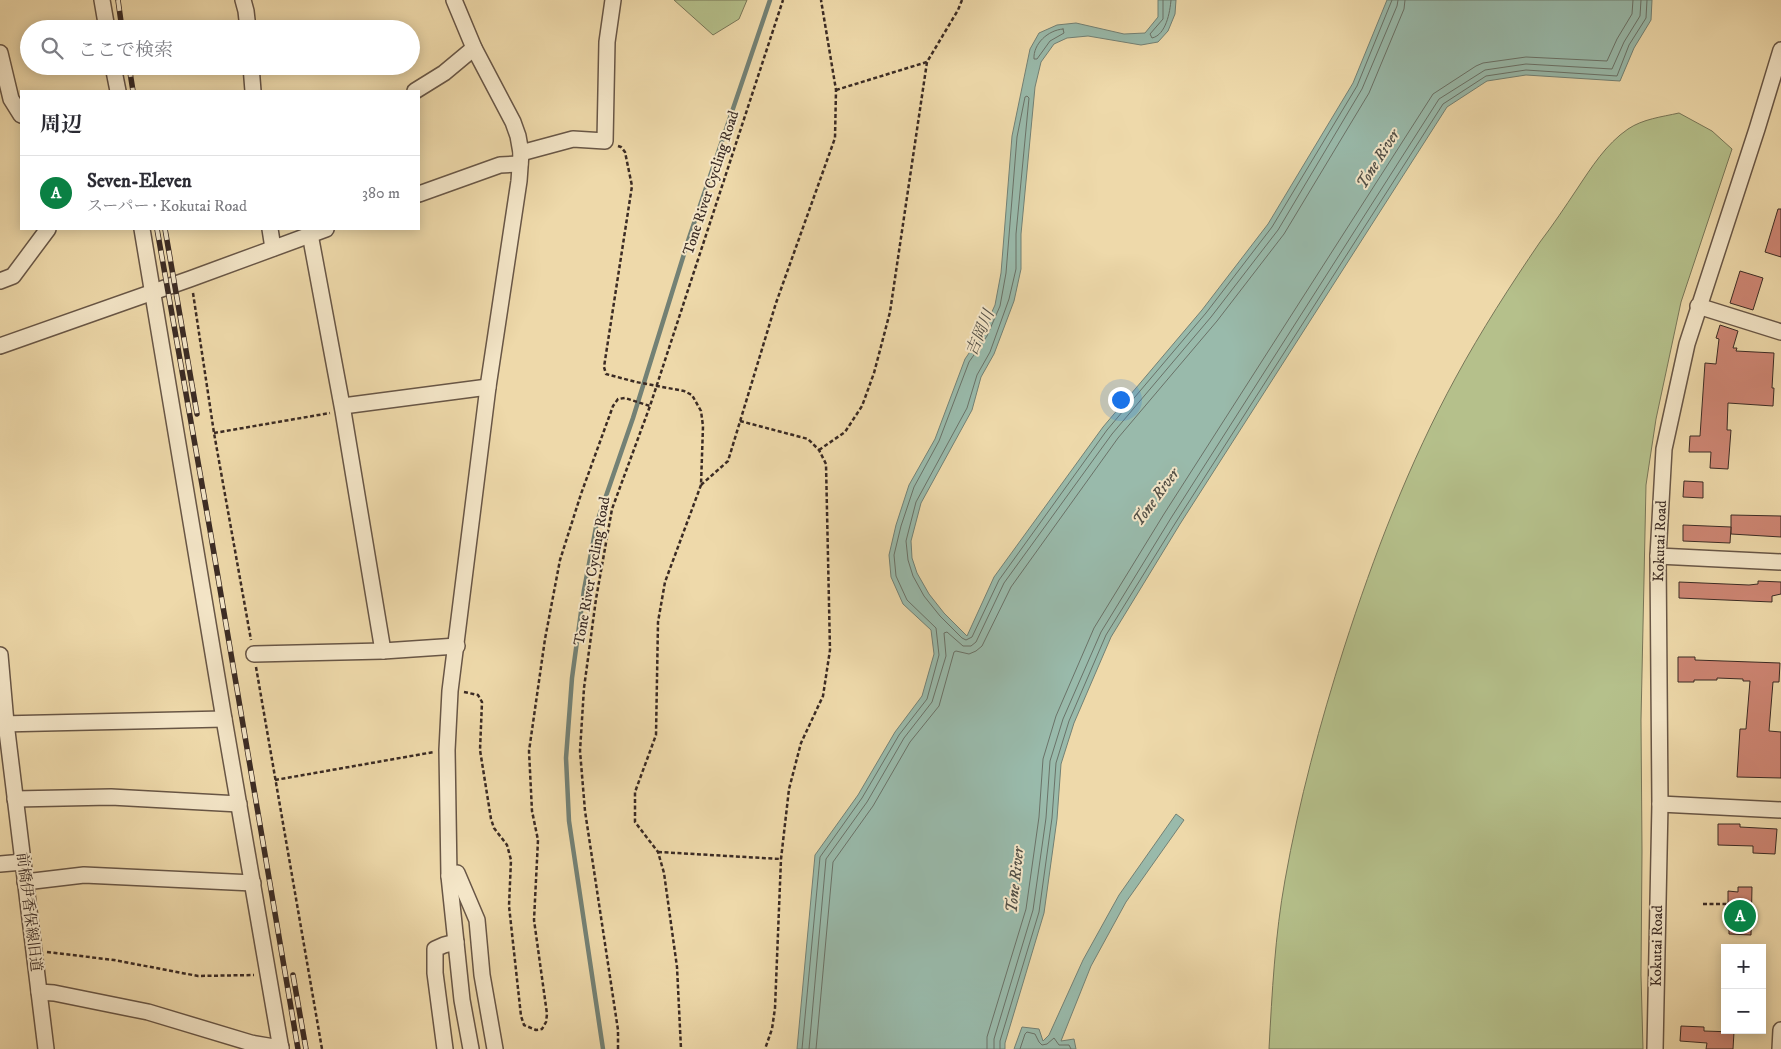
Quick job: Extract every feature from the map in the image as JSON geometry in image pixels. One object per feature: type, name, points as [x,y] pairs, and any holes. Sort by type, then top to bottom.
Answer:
[{"type":"street","points":[[102,0],[105,20]]},
{"type":"street","points":[[243,0],[247,20]]},
{"type":"street","points":[[454,0],[474,48],[513,122],[518,136],[521,158],[488,387],[450,691],[447,750],[449,876],[462,1000],[470,1049]]},
{"type":"street","points":[[420,194],[572,139],[605,141],[607,42],[612,0]]},
{"type":"street","points":[[417,90],[444,73],[474,48]]},
{"type":"street","name":"Kokutai Road","points":[[1655,1049],[1660,804],[1658,556],[1664,449],[1680,373],[1698,306],[1781,50]]},
{"type":"street","points":[[0,53],[11,99],[20,113]]},
{"type":"street","points":[[115,75],[118,90]]},
{"type":"street","points":[[252,75],[253,90]]},
{"type":"street","points":[[0,282],[12,276],[47,230]]},
{"type":"street","points":[[39,992],[54,993],[148,1012],[251,1043],[281,1048],[142,230]]},
{"type":"street","points":[[270,230],[272,248]]},
{"type":"street","points":[[0,346],[323,230]]},
{"type":"street","points":[[310,234],[343,409],[383,651]]},
{"type":"street","points":[[1698,306],[1781,332]]},
{"type":"street","points":[[343,409],[488,387]]},
{"type":"street","points":[[1658,556],[1781,562]]},
{"type":"street","points":[[254,654],[383,651],[457,646]]},
{"type":"street","name":"前橋伊香保線旧道","points":[[0,655],[3,724],[15,799],[46,1049]]},
{"type":"street","points":[[3,724],[224,719]]},
{"type":"street","points":[[15,799],[111,797],[239,804]]},
{"type":"street","points":[[1660,804],[1781,810]]},
{"type":"street","points":[[0,864],[23,862]]},
{"type":"street","points":[[449,876],[457,873],[477,920],[482,974],[495,1049]]},
{"type":"street","points":[[25,882],[84,876],[252,884]]},
{"type":"street","points":[[445,1049],[435,973],[435,949],[444,944],[456,942]]},
{"type":"street","points":[[1780,1049],[1781,1030]]},
{"type":"path","name":"Tone River Cycling Road","points":[[618,1049],[618,1030],[585,811],[580,742],[584,688],[595,608],[612,510],[619,486],[657,386],[783,0]]},
{"type":"path","points":[[701,485],[728,460],[776,302],[835,138],[836,90],[821,0]]},
{"type":"path","points":[[819,450],[845,432],[862,406],[874,373],[890,312],[927,62],[962,0]]},
{"type":"path","points":[[836,90],[927,62]]},
{"type":"path","points":[[605,141],[621,147],[625,152],[632,186],[604,367],[606,374],[684,392],[692,396],[701,411],[703,426],[701,485],[665,582],[658,622],[656,735],[635,792],[634,822],[658,852],[664,873],[677,967],[681,1049]]},
{"type":"path","points":[[467,692],[478,695],[482,702],[480,750],[491,819],[494,828],[507,845],[511,860],[510,914],[521,1016],[524,1025],[536,1030],[542,1029],[546,1022],[547,1014],[534,920],[538,840],[532,811],[529,750],[545,639],[560,560],[581,494],[613,406],[618,399],[626,398],[650,406]]},
{"type":"path","points":[[214,433],[343,409]]},
{"type":"path","points":[[740,422],[808,439],[819,450],[826,464],[830,650],[823,696],[801,743],[790,789],[781,859],[775,1008],[772,1029],[765,1049]]},
{"type":"path","points":[[275,780],[447,750]]},
{"type":"path","points":[[658,852],[781,859]]},
{"type":"path","points":[[1703,904],[1728,904]]},
{"type":"path","points":[[34,952],[55,952],[104,959],[198,976],[268,973]]},
{"type":"green space","points":[[674,0],[747,0],[739,19],[713,35]]},
{"type":"green space","points":[[1679,113],[1712,131],[1732,149],[1681,302],[1656,419],[1646,485],[1641,720],[1641,975],[1643,1049],[1269,1049],[1276,943],[1285,880],[1303,792],[1355,613],[1380,544],[1408,476],[1439,410],[1475,343],[1518,275],[1593,165],[1606,149],[1628,129],[1646,121]]},
{"type":"water","name":"Tone River","points":[[1158,0],[1176,0],[1175,14],[1168,31],[1158,42],[1141,45],[1088,36],[1067,38],[1054,44],[1041,62],[1035,87],[1021,234],[1021,269],[1014,301],[994,354],[981,377],[972,410],[921,503],[911,541],[912,558],[917,573],[929,594],[944,613],[967,636],[994,577],[1103,427],[1202,310],[1268,224],[1353,83],[1387,0],[1652,0],[1651,20],[1634,48],[1620,81],[1526,75],[1487,81],[1447,107],[1180,524],[1111,637],[1074,723],[1061,764],[1057,819],[1044,913],[1005,1043],[1005,1049],[797,1049],[815,855],[858,795],[895,732],[922,696],[934,654],[931,630],[903,604],[891,577],[889,555],[896,525],[909,485],[935,439],[965,359],[982,334],[995,305],[1001,273],[1012,136],[1030,49],[1039,33],[1057,25],[1076,23],[1124,34],[1145,33],[1158,17]]},
{"type":"water","points":[[1176,814],[1184,820],[1126,902],[1091,966],[1061,1041],[1074,1039],[1076,1049],[1014,1049],[1022,1027],[1039,1029],[1043,1041],[1049,1035],[1083,960],[1119,895]]},
{"type":"building","points":[[1778,209],[1781,209],[1781,257],[1765,252]]},
{"type":"building","points":[[1740,271],[1763,278],[1753,310],[1730,303]]},
{"type":"building","points":[[1720,325],[1738,331],[1733,348],[1737,348],[1736,351],[1774,353],[1773,406],[1728,403],[1727,430],[1731,430],[1728,469],[1710,468],[1711,452],[1689,452],[1690,436],[1700,436],[1705,363],[1716,364],[1719,339],[1716,338]]},
{"type":"building","points":[[1684,481],[1703,482],[1703,498],[1683,497]]},
{"type":"building","points":[[1731,515],[1781,516],[1781,537],[1731,534]]},
{"type":"building","points":[[1683,525],[1731,527],[1730,543],[1683,541]]},
{"type":"building","points":[[1758,581],[1781,582],[1781,594],[1772,596],[1772,602],[1679,598],[1679,582],[1749,585],[1758,584]]},
{"type":"building","points":[[1678,657],[1695,657],[1695,660],[1780,663],[1779,682],[1773,682],[1769,731],[1781,732],[1781,778],[1737,777],[1740,729],[1746,729],[1750,681],[1717,678],[1717,680],[1678,682]]},
{"type":"building","points":[[1718,824],[1740,824],[1740,827],[1777,829],[1775,854],[1753,853],[1753,846],[1718,845]]},
{"type":"building","points":[[1738,887],[1752,887],[1751,935],[1729,934],[1728,891],[1738,892]]},
{"type":"building","points":[[1681,1026],[1704,1027],[1704,1031],[1734,1034],[1733,1049],[1706,1049],[1707,1043],[1680,1041]]},
{"type":"waterway","points":[[603,1049],[569,821],[566,758],[572,678],[584,590],[597,522],[633,418],[689,238],[770,0]]},
{"type":"railway","points":[[118,0],[121,20]]},
{"type":"railway","points":[[130,75],[133,90]]},
{"type":"railway","points":[[157,230],[298,1049]]},
{"type":"railway","points":[[165,230],[197,414]]},
{"type":"railway","points":[[293,975],[306,1049]]},
{"type":"place","name":"Seven-Eleven","points":[[1740,916]]},
{"type":"water label","name":"吉岡川","points":[[980,333]]}]
